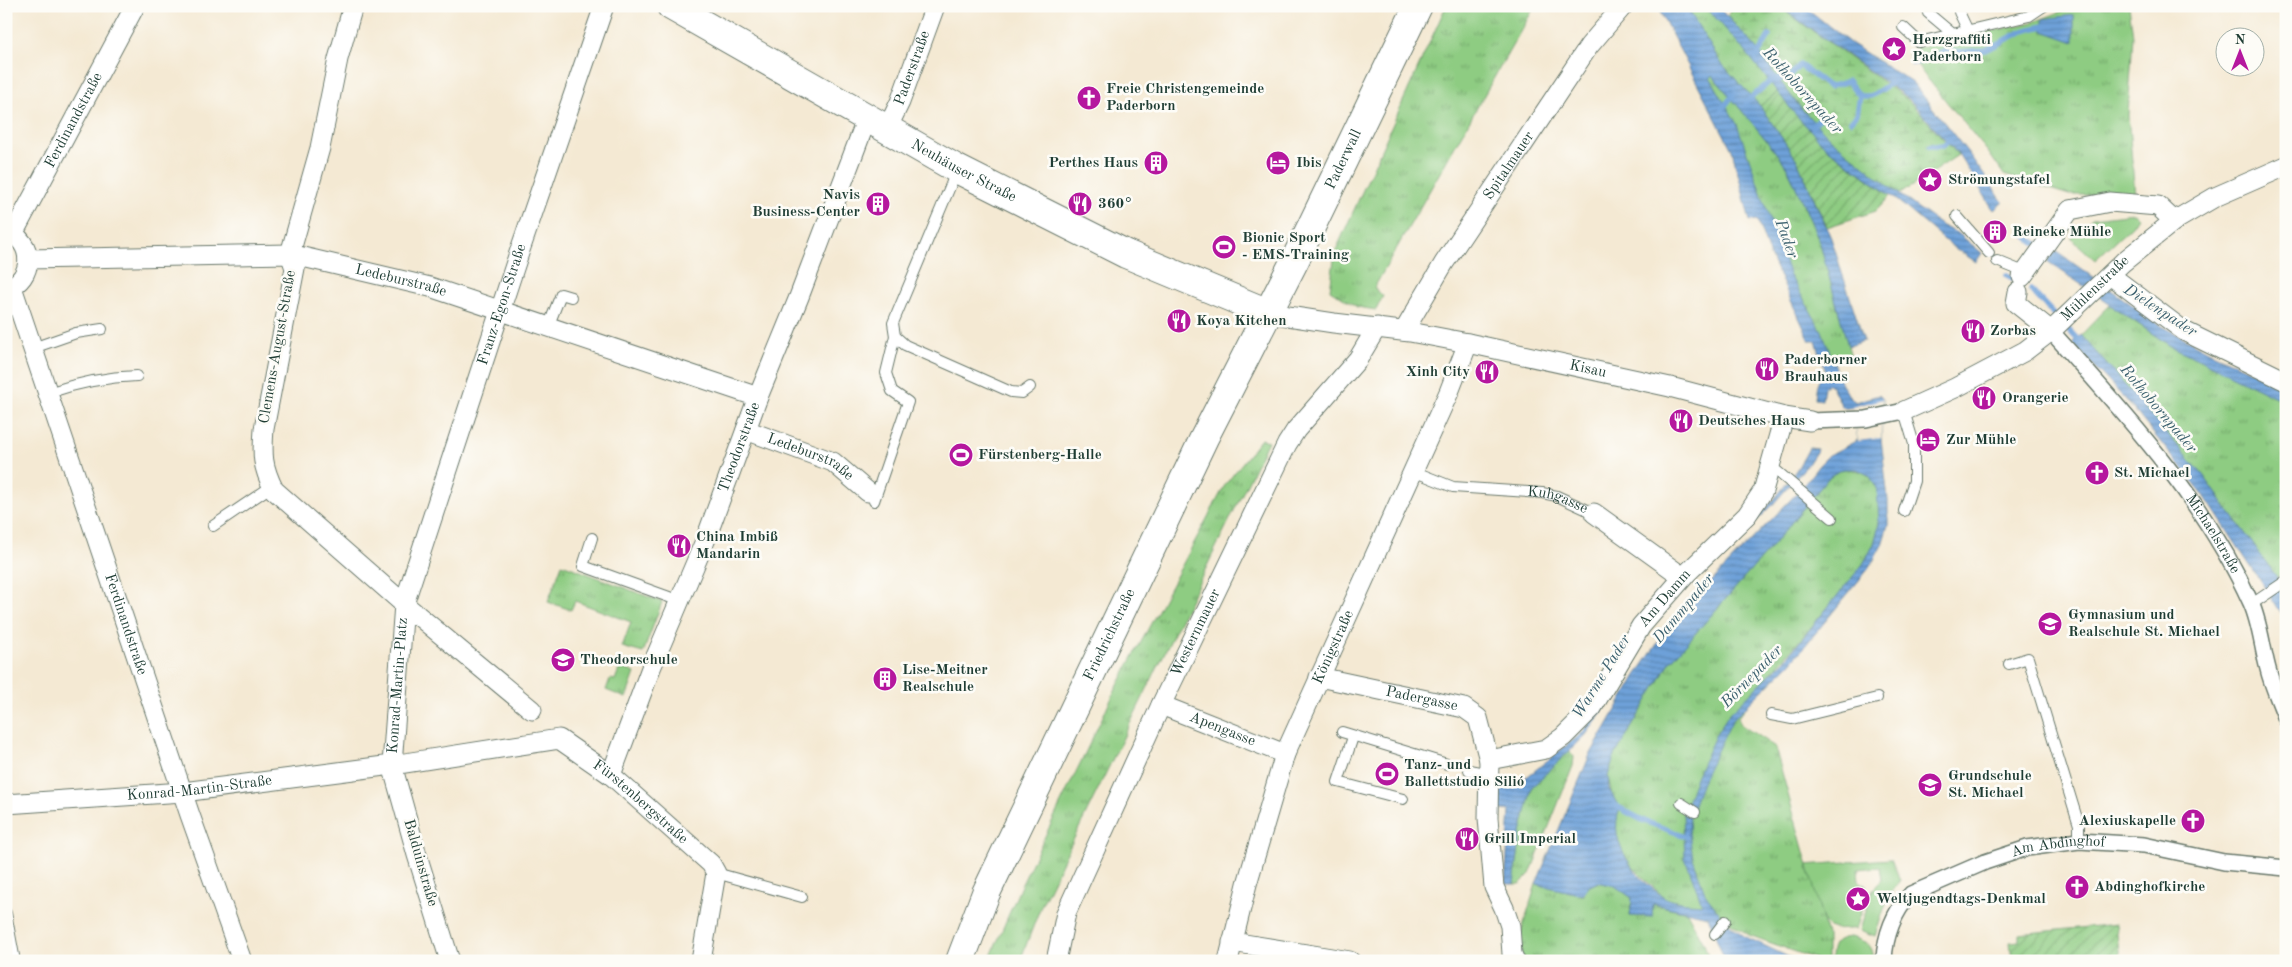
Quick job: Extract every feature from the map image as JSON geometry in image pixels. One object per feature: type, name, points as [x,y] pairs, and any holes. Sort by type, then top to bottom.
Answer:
[{"type":"main road","name":"Neuhäuser Straße","points":[[671,6],[957,169],[1126,254],[1268,313]]},
{"type":"main road","name":"Paderwall","points":[[1268,313],[1418,6]]},
{"type":"main road","name":"Friedrichstraße","points":[[960,961],[986,893],[1204,438],[1268,313]]},
{"type":"street","name":"Ferdinandstraße","points":[[10,232],[135,6]]},
{"type":"street","name":"Clemens-August-Straße","points":[[353,6],[338,59],[320,148],[290,254],[295,268],[264,429],[262,451],[265,471],[272,486],[404,604]]},
{"type":"street","name":"Franz-Egon-Straße","points":[[404,604],[502,312],[519,254],[604,6]]},
{"type":"street","name":"Paderstraße","points":[[877,123],[900,102],[935,6]]},
{"type":"street","name":"Spitalmauer","points":[[1404,331],[1444,263],[1589,46],[1623,6]]},
{"type":"street","name":"Theodorstraße","points":[[611,775],[651,668],[705,541],[758,397],[799,297],[877,123]]},
{"type":"street","name":"Mühlenstraße","points":[[1904,411],[1955,388],[2025,351],[2057,325],[2131,255],[2174,221],[2215,197],[2286,166]]},
{"type":"street","points":[[2057,325],[2016,303],[2022,280],[2070,210],[2110,202],[2158,206],[2174,221]]},
{"type":"street","points":[[9,288],[24,276],[28,259],[22,242],[10,232]]},
{"type":"street","name":"Ledeburstraße","points":[[28,259],[290,254],[430,287],[758,397]]},
{"type":"street","points":[[2101,283],[2184,331],[2286,381]]},
{"type":"street","name":"Ferdinandstraße","points":[[9,288],[33,348],[242,961]]},
{"type":"street","name":"Kisau","points":[[1268,313],[1404,331],[1468,343],[1670,387],[1784,417],[1815,421],[1844,420],[1904,411]]},
{"type":"street","name":"Michaelstraße","points":[[2057,325],[2177,479],[2216,534],[2252,604],[2269,672],[2286,719]]},
{"type":"street","name":"Westernmauer","points":[[1056,961],[1066,913],[1161,704],[1287,444],[1296,430],[1358,359],[1376,327]]},
{"type":"street","name":"Königstraße","points":[[1228,961],[1285,754],[1307,723],[1319,677],[1414,471],[1449,392],[1468,343]]},
{"type":"street","name":"Am Damm","points":[[1490,767],[1546,749],[1563,737],[1592,708],[1641,626],[1683,578],[1747,515],[1763,491],[1784,417]]},
{"type":"street","name":"Ledeburstraße","points":[[746,430],[834,462],[871,497]]},
{"type":"street","name":"Kuhgasse","points":[[1594,513],[1683,578]]},
{"type":"street","name":"Konrad-Martin-Platz","points":[[404,604],[532,710]]},
{"type":"street","name":"Konrad-Martin-Platz","points":[[404,604],[392,765],[559,739]]},
{"type":"street","name":"Padergasse","points":[[1319,677],[1464,708],[1478,718],[1490,767],[1488,818],[1494,887],[1510,926],[1512,954],[1515,961]]},
{"type":"street","name":"Apengasse","points":[[1161,704],[1285,754]]},
{"type":"street","name":"Fürstenbergstraße","points":[[559,739],[611,775],[711,864],[716,873]]},
{"type":"street","name":"Konrad-Martin-Straße","points":[[6,804],[183,792],[392,765]]},
{"type":"street","name":"Balduinstraße","points":[[392,765],[417,855],[450,961]]},
{"type":"street","name":"Am Abdinghof","points":[[1884,960],[1886,940],[1902,903],[1911,894],[1985,862],[2027,848],[2079,840],[2144,845],[2224,862],[2286,868]]},
{"type":"street","points":[[701,961],[716,873]]},
{"type":"street","points":[[1232,942],[1350,961]]},
{"type":"lane","points":[[1902,28],[1919,42],[2029,16],[2044,6]]},
{"type":"lane","points":[[1959,12],[1968,31]]},
{"type":"lane","points":[[1928,13],[1953,34]]},
{"type":"lane","points":[[957,169],[889,322],[895,336],[905,345],[1011,392],[1022,393],[1030,387]]},
{"type":"lane","points":[[1956,216],[1989,253]]},
{"type":"lane","points":[[1997,261],[2022,280]]},
{"type":"lane","points":[[548,327],[560,294],[571,297]]},
{"type":"lane","points":[[33,348],[76,333],[102,329]]},
{"type":"lane","points":[[871,497],[908,402],[892,391],[886,373],[895,336]]},
{"type":"lane","points":[[48,393],[111,377],[137,376]]},
{"type":"lane","points":[[1904,411],[1914,444],[1914,481],[1904,510]]},
{"type":"lane","points":[[1770,466],[1832,518]]},
{"type":"lane","name":"Kuhgasse","points":[[1414,471],[1453,487],[1542,493],[1557,496],[1594,513]]},
{"type":"lane","points":[[213,526],[272,486]]},
{"type":"lane","points":[[592,538],[583,566],[680,600]]},
{"type":"lane","points":[[2252,604],[2284,582]]},
{"type":"lane","points":[[2008,664],[2028,658],[2079,825],[2079,840]]},
{"type":"lane","points":[[1771,715],[1792,719],[1877,698]]},
{"type":"lane","points":[[1342,732],[1353,737],[1447,764]]},
{"type":"lane","points":[[1353,737],[1338,782],[1403,799]]},
{"type":"lane","points":[[1469,770],[1490,767]]},
{"type":"lane","points":[[1681,803],[1695,812]]},
{"type":"lane","points":[[716,873],[802,897]]},
{"type":"lane","points":[[6,913],[15,961]]},
{"type":"lane","points":[[1715,934],[1725,921]]},
{"type":"green space","points":[[1446,6],[1535,6],[1374,288],[1383,296],[1376,310],[1357,307],[1330,290],[1335,252]]},
{"type":"green space","points":[[1686,6],[1705,6],[1745,50],[1778,92],[1760,106],[1721,63]]},
{"type":"green space","points":[[1735,6],[1778,6],[1908,100],[1958,155],[1900,194],[1848,154],[1802,109],[1727,16]]},
{"type":"green space","points":[[2069,6],[2129,6],[2133,36],[2128,115],[2135,195],[2069,195],[2004,175],[1988,152],[1908,55],[1915,48],[2033,22],[2068,9]]},
{"type":"green space","points":[[1712,75],[1778,154],[1788,169],[1819,240],[1851,357],[1833,362],[1822,331],[1790,276],[1710,77]]},
{"type":"green space","points":[[1778,92],[1795,114],[1827,148],[1890,196],[1876,211],[1827,227],[1797,160],[1760,106]]},
{"type":"green space","points":[[2134,213],[2138,217],[2132,226],[2095,260],[2071,238],[2092,218]]},
{"type":"green space","points":[[2110,305],[2169,345],[2286,402],[2286,570],[2277,578],[2203,475],[2081,335]]},
{"type":"green space","points":[[1261,439],[1268,441],[1041,906],[1020,961],[989,961],[1020,888],[1117,687],[1225,485]]},
{"type":"green space","points":[[1842,469],[1855,470],[1866,474],[1877,487],[1879,519],[1871,551],[1858,571],[1804,635],[1747,697],[1746,707],[1738,717],[1740,724],[1775,747],[1827,935],[1827,961],[1821,961],[1749,935],[1713,911],[1665,898],[1632,866],[1621,850],[1616,832],[1616,817],[1608,776],[1614,757],[1670,662],[1767,552],[1830,476]]},
{"type":"green space","points":[[562,564],[662,602],[643,653],[622,647],[631,622],[575,601],[571,610],[548,602]]},
{"type":"green space","points":[[620,667],[635,673],[626,698],[606,690],[610,679],[615,680]]},
{"type":"green space","points":[[1569,750],[1574,757],[1573,766],[1530,874],[1520,884],[1514,884],[1521,833],[1532,787]]},
{"type":"green space","points":[[1891,859],[1900,880],[1888,897],[1875,936],[1860,930],[1873,889],[1882,880],[1880,867],[1858,869],[1859,881],[1866,886],[1868,893],[1856,929],[1835,929],[1829,927],[1821,916],[1814,899],[1804,865]]},
{"type":"green space","points":[[1598,882],[1615,886],[1632,898],[1630,916],[1653,904],[1687,912],[1704,944],[1710,961],[1525,961],[1520,951],[1519,940],[1536,884],[1583,895],[1588,887]]},
{"type":"green space","points":[[2116,924],[2120,961],[2012,961],[2010,942],[2019,941],[2019,934]]},
{"type":"green space","points":[[1851,937],[1868,944],[1872,951],[1873,961],[1831,961],[1835,943],[1841,939]]},
{"type":"water","points":[[1657,6],[1686,6],[1721,63],[1760,106],[1797,160],[1831,238],[1864,341],[1848,346],[1819,240],[1788,169],[1778,154],[1712,75],[1710,77],[1737,124],[1790,276],[1822,331],[1841,382],[1850,398],[1856,402],[1879,395],[1883,399],[1881,438],[1888,500],[1888,525],[1882,545],[1870,567],[1790,664],[1733,719],[1704,777],[1690,815],[1689,833],[1693,858],[1705,893],[1723,919],[1744,936],[1797,961],[1725,961],[1708,916],[1653,904],[1652,917],[1630,916],[1632,898],[1615,886],[1598,882],[1588,887],[1583,895],[1536,884],[1589,757],[1635,677],[1657,644],[1685,609],[1799,491],[1819,465],[1829,455],[1858,440],[1852,407],[1842,407],[1832,386],[1828,384],[1824,387],[1822,400],[1815,399],[1818,381],[1826,373],[1816,341],[1810,341],[1770,256],[1757,220],[1750,221],[1732,150]],"holes":[[[1842,469],[1857,469],[1869,475],[1877,488],[1879,524],[1874,544],[1863,564],[1785,660],[1729,714],[1716,734],[1696,777],[1683,814],[1685,858],[1702,904],[1668,899],[1644,880],[1627,859],[1621,847],[1617,834],[1620,809],[1609,789],[1608,776],[1614,757],[1670,662],[1767,552],[1830,476]]]},
{"type":"water","points":[[1705,6],[1717,6],[1751,42],[1801,109],[1832,140],[1895,191],[1942,226],[1959,234],[1982,253],[1976,262],[1949,244],[1898,201],[1827,148],[1795,114],[1745,51]]},
{"type":"water","points":[[1779,6],[1804,6],[1850,43],[1913,83],[1969,154],[2003,202],[1994,210],[1959,155],[1909,99]]},
{"type":"water","points":[[2074,15],[2074,42],[2043,31],[2043,19]]},
{"type":"water","points":[[2056,251],[2162,326],[2210,352],[2286,387],[2286,402],[2169,345],[2047,261]]},
{"type":"water","points":[[2081,335],[2203,475],[2286,590],[2286,620],[2203,494],[2126,400],[2072,343]]},
{"type":"water","points":[[1809,448],[1818,449],[1808,464],[1769,509],[1683,589],[1769,505],[1798,468]]},
{"type":"water","points":[[1641,636],[1645,638],[1597,720],[1585,736],[1532,787],[1521,833],[1514,884],[1505,884],[1510,811],[1494,809],[1496,786],[1506,786],[1528,776],[1582,733],[1594,717]]},
{"type":"pier","points":[[1883,399],[1881,438],[1858,441],[1852,407]]},
{"type":"waterway","points":[[1913,63],[1920,62],[1925,56],[1934,57],[1947,50],[1958,52],[1986,50],[2023,31],[2048,25]]},
{"type":"waterway","points":[[1756,58],[1769,36]]},
{"type":"waterway","points":[[1746,102],[1773,79],[1788,78],[1800,65],[1829,87],[1848,81],[1860,96],[1871,96],[1894,81]]},
{"type":"waterway","points":[[1722,109],[1735,93]]},
{"type":"waterway","points":[[1851,121],[1857,114],[1860,96]]},
{"type":"waterway","points":[[1812,126],[1822,116]]},
{"type":"waterway","points":[[1930,146],[1943,146],[1950,140]]},
{"type":"waterway","name":"Dielenpader","points":[[2027,236],[2057,260]]},
{"type":"waterway","name":"Rothobornpader","points":[[2007,275],[2014,279]]},
{"type":"waterway","name":"Rothobornpader","points":[[2031,290],[2081,343]]},
{"type":"waterway","points":[[1614,805],[1644,821],[1685,836]]},
{"type":"place","name":"Herzgraffiti Paderborn","points":[[1894,49]]},
{"type":"place","name":"Freie Christengemeinde Paderborn","points":[[1089,98]]},
{"type":"place","name":"Perthes Haus","points":[[1156,163]]},
{"type":"place","name":"Ibis","points":[[1278,163]]},
{"type":"place","name":"Strömungstafel","points":[[1930,180]]},
{"type":"place","name":"Navis Business-Center","points":[[878,204]]},
{"type":"place","name":"360°","points":[[1080,204]]},
{"type":"place","name":"Reineke Mühle","points":[[1995,232]]},
{"type":"place","name":"Bionic Sport - EMS-Training","points":[[1224,247]]},
{"type":"place","name":"Koya Kitchen","points":[[1179,321]]},
{"type":"place","name":"Zorbas","points":[[1973,331]]},
{"type":"place","name":"Paderborner Brauhaus","points":[[1767,369]]},
{"type":"place","name":"Xinh City","points":[[1487,372]]},
{"type":"place","name":"Orangerie","points":[[1984,398]]},
{"type":"place","name":"Deutsches Haus","points":[[1681,421]]},
{"type":"place","name":"Zur Mühle","points":[[1928,440]]},
{"type":"place","name":"Fürstenberg-Halle","points":[[961,455]]},
{"type":"place","name":"St. Michael","points":[[2097,473]]},
{"type":"place","name":"China Imbiß Mandarin","points":[[679,546]]},
{"type":"place","name":"Gymnasium und Realschule St. Michael","points":[[2050,624]]},
{"type":"place","name":"Theodorschule","points":[[563,660]]},
{"type":"place","name":"Lise-Meitner Realschule","points":[[885,679]]},
{"type":"place","name":"Tanz- und Ballettstudio Silió","points":[[1387,774]]},
{"type":"place","name":"Grundschule St. Michael","points":[[1930,785]]},
{"type":"place","name":"Alexiuskapelle","points":[[2193,821]]},
{"type":"place","name":"Grill Imperial","points":[[1467,839]]},
{"type":"place","name":"Abdinghofkirche","points":[[2077,887]]},
{"type":"place","name":"Weltjugendtags-Denkmal","points":[[1858,899]]},
{"type":"water label","name":"Pader","points":[[1786,239]]},
{"type":"water label","name":"Dammpader","points":[[1684,609]]},
{"type":"water label","name":"Warme Pader","points":[[1602,677]]},
{"type":"water label","name":"Börnepader","points":[[1752,677]]}]
